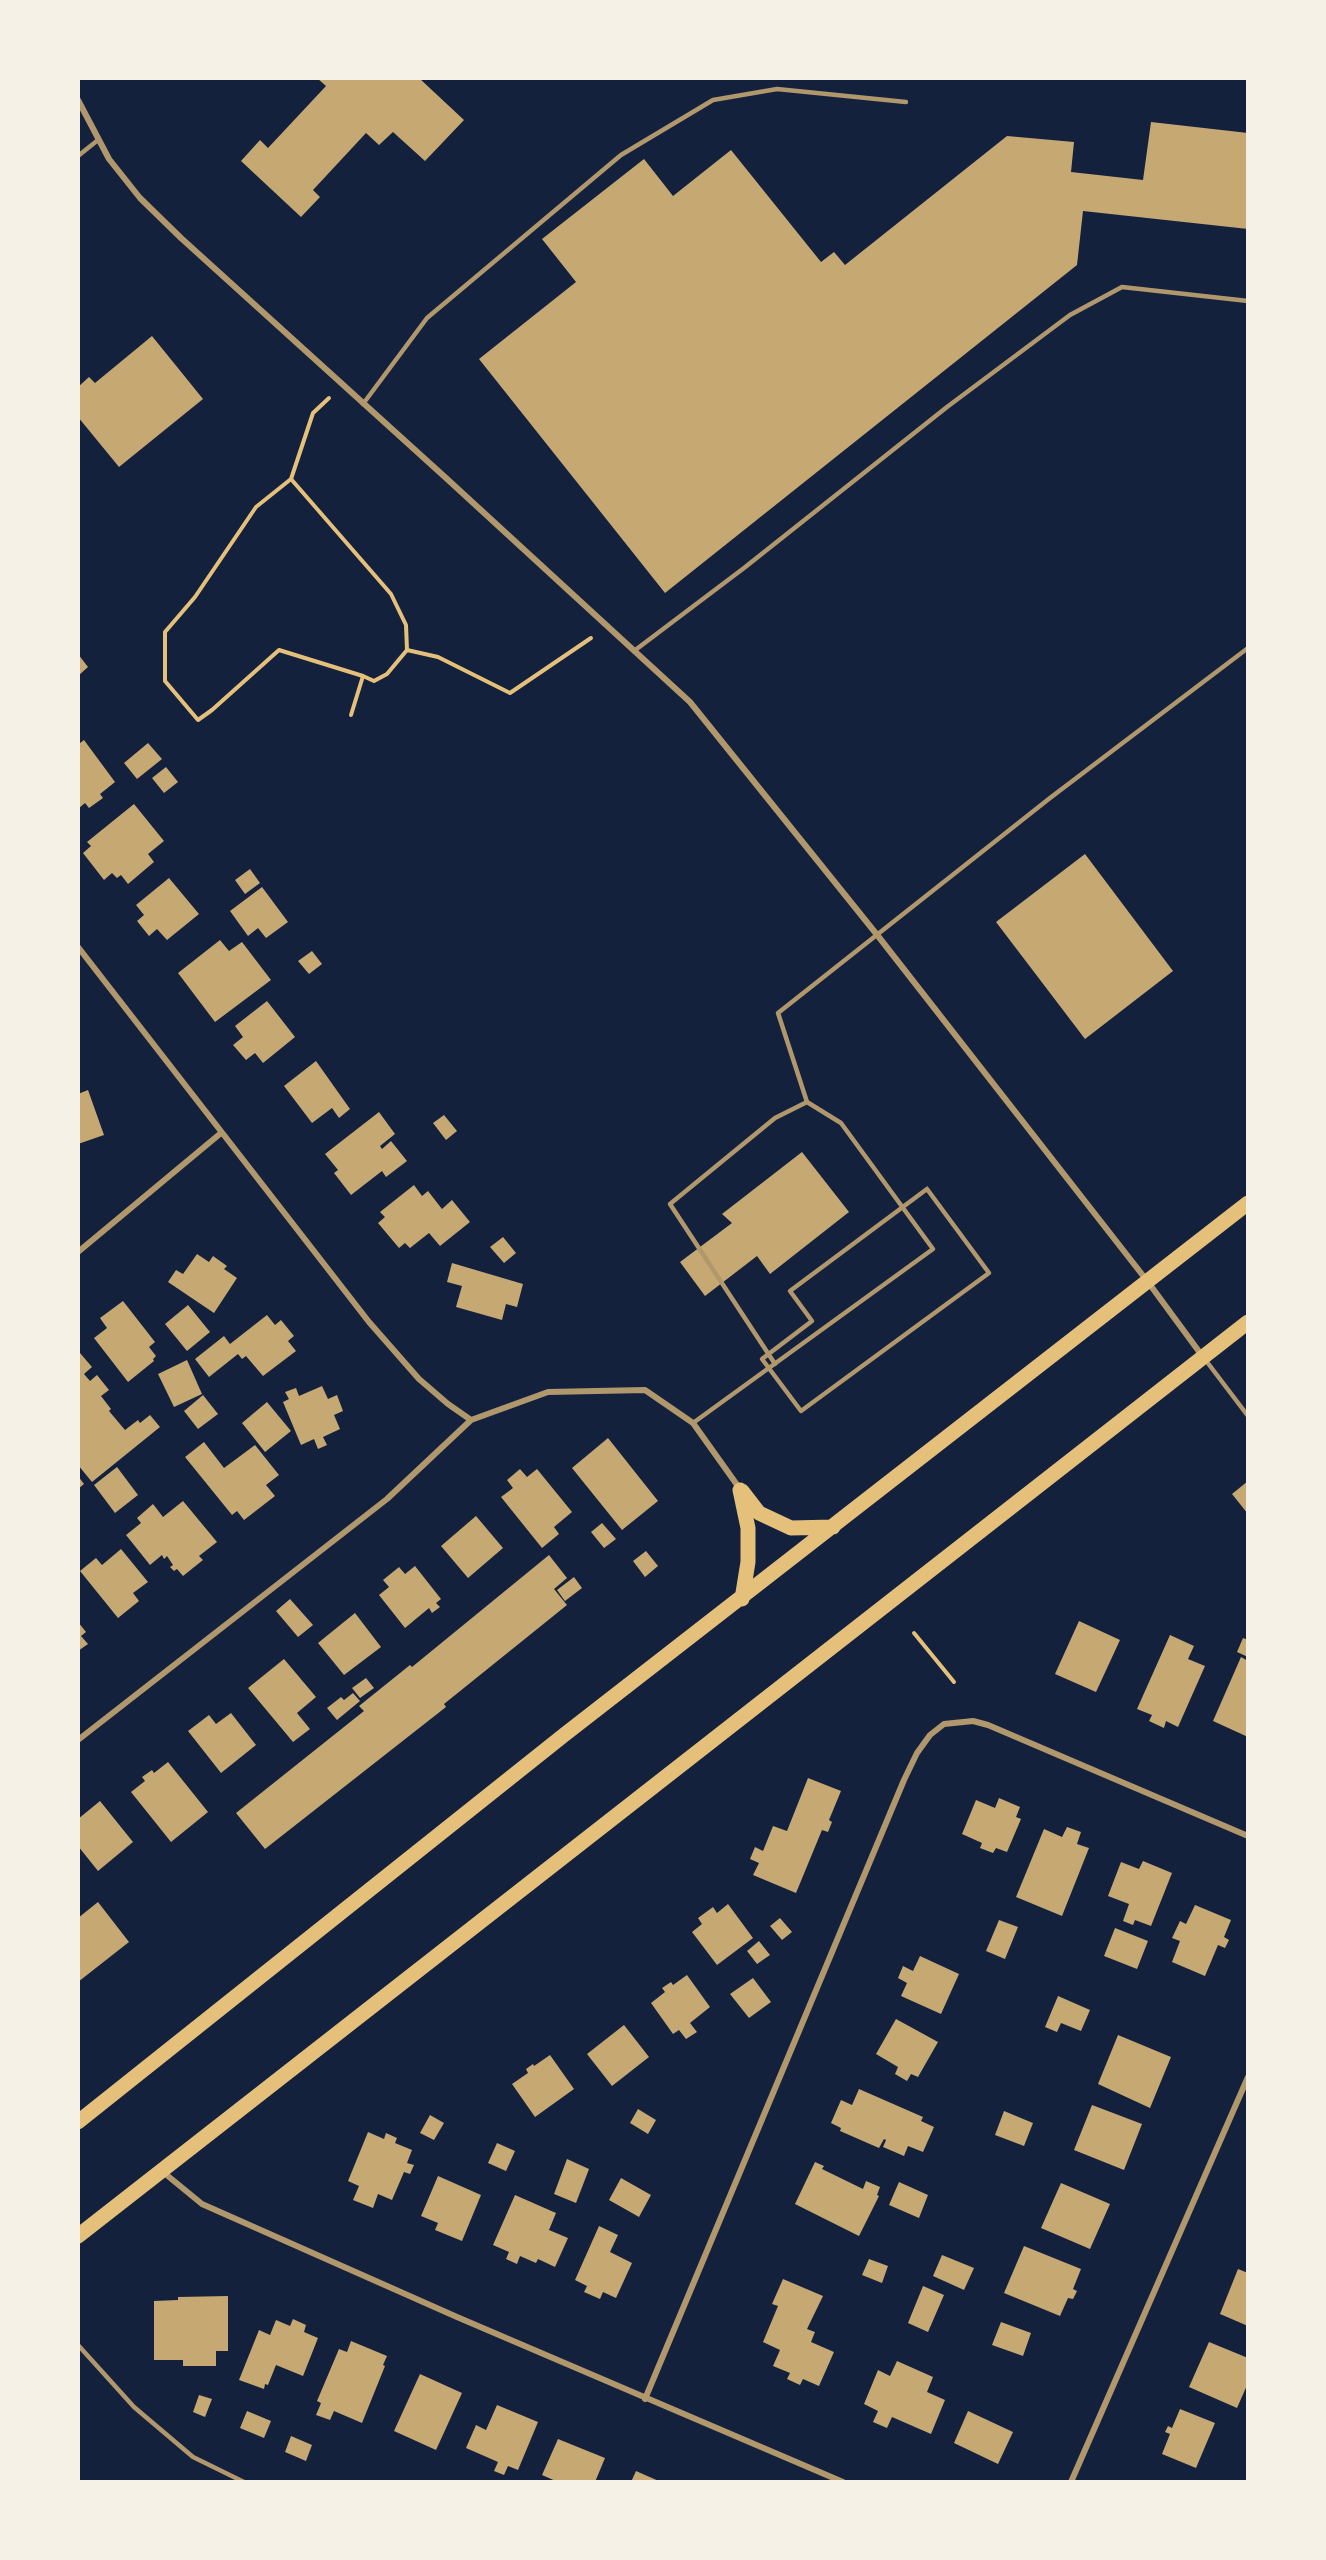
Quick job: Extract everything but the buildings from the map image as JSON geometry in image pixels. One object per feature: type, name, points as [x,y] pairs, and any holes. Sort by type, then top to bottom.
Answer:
[{"type":"main road","points":[[78,2122],[555,1743],[1248,1203]]},
{"type":"main road","points":[[78,2236],[1248,1322]]},
{"type":"main road","points":[[740,1490],[759,1514],[791,1528],[833,1527]]},
{"type":"main road","points":[[740,1490],[748,1528],[748,1562],[742,1599]]},
{"type":"street","points":[[78,100],[110,159],[140,198],[690,702],[878,936],[1148,1282],[1203,1358]]},
{"type":"street","points":[[78,947],[391,1349],[440,1398],[471,1420]]},
{"type":"street","points":[[78,1252],[221,1133]]},
{"type":"street","points":[[78,1740],[387,1499],[471,1420],[548,1392],[645,1390],[693,1423],[740,1490]]},
{"type":"street","points":[[645,2398],[904,1780],[917,1753],[930,1736],[944,1724],[973,1721],[988,1725],[1248,1836]]},
{"type":"street","points":[[1071,2482],[1248,2077]]},
{"type":"street","points":[[162,2171],[202,2204],[843,2482]]},
{"type":"lane","points":[[363,404],[427,318],[621,155],[713,100],[777,89],[906,102]]},
{"type":"lane","points":[[78,156],[98,140]]},
{"type":"lane","points":[[634,651],[744,568],[947,407],[1070,315],[1122,287],[1248,301]]},
{"type":"lane","points":[[693,1423],[933,1249],[841,1123],[807,1102],[778,1013],[1050,798],[1248,648]]},
{"type":"lane","points":[[775,1364],[670,1204],[776,1118],[807,1102]]},
{"type":"lane","points":[[927,1189],[989,1273],[801,1411],[762,1359],[812,1321],[790,1292],[902,1208],[927,1189]]},
{"type":"lane","points":[[1203,1358],[1248,1416]]},
{"type":"lane","points":[[78,2345],[134,2407],[193,2457],[244,2482]]},
{"type":"path","points":[[291,479],[392,594],[406,625],[407,650],[387,674],[374,681],[279,650],[198,720],[165,681],[165,632],[195,597],[256,507],[291,479],[313,413],[342,385]]},
{"type":"path","points":[[407,650],[438,657],[510,693],[607,626]]},
{"type":"path","points":[[351,715],[363,676]]},
{"type":"path","points":[[915,1633],[954,1682]]}]
